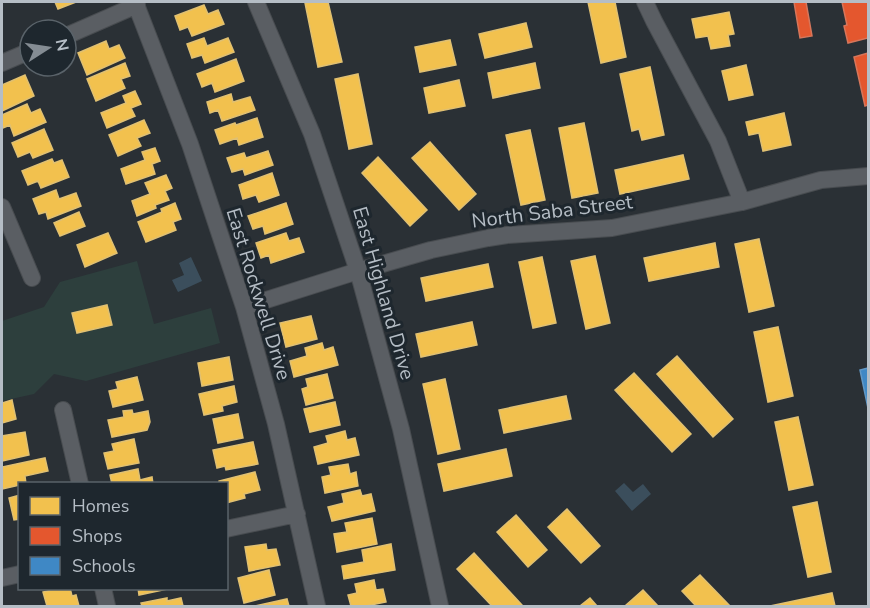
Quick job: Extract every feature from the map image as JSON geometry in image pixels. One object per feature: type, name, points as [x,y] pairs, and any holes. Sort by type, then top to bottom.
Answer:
[{"type":"street","name":"East Highland Drive","points":[[256,2],[312,134],[358,271],[401,429],[440,606]]},
{"type":"street","points":[[645,2],[718,141],[742,202]]},
{"type":"street","points":[[78,31],[136,4]]},
{"type":"street","name":"East Rockwell Drive","points":[[136,4],[190,144],[244,308],[276,424],[318,606]]},
{"type":"street","points":[[2,63],[18,56]]},
{"type":"street","name":"North Saba Street","points":[[244,308],[431,250],[507,235],[612,228],[742,202],[821,180],[868,176]]},
{"type":"street","points":[[2,207],[32,278]]},
{"type":"street","points":[[63,410],[80,482]]},
{"type":"street","points":[[228,529],[297,514]]},
{"type":"street","points":[[2,578],[18,574]]},
{"type":"street","points":[[103,590],[107,606]]},
{"type":"shaded area","points":[[137,261],[154,324],[211,308],[220,343],[86,381],[54,374],[34,394],[2,401],[2,321],[44,307],[60,282]]},
{"type":"water","points":[[191,257],[202,281],[178,292],[172,280],[184,275],[179,263]]},
{"type":"water","points":[[624,483],[633,492],[643,484],[651,494],[632,511],[615,491]]},
{"type":"building: Homes","points":[[55,2],[76,2],[58,9]]},
{"type":"building: Homes","points":[[328,2],[342,62],[318,67],[305,3]]},
{"type":"building: Homes","points":[[588,2],[615,2],[626,57],[601,63]]},
{"type":"building: Homes","points":[[204,5],[208,14],[218,10],[224,24],[192,36],[188,27],[180,30],[175,16]]},
{"type":"building: Homes","points":[[729,12],[734,34],[728,35],[730,46],[711,49],[708,36],[696,38],[692,19]]},
{"type":"building: Homes","points":[[526,23],[532,47],[485,58],[479,34]]},
{"type":"building: Homes","points":[[204,38],[207,46],[228,38],[234,52],[205,63],[202,55],[192,58],[187,44]]},
{"type":"building: Homes","points":[[450,40],[456,65],[420,72],[415,47]]},
{"type":"building: Homes","points":[[106,41],[109,49],[119,45],[125,58],[87,75],[78,53]]},
{"type":"building: Homes","points":[[236,59],[244,81],[215,92],[212,83],[202,87],[197,74]]},
{"type":"building: Homes","points":[[125,63],[130,76],[121,79],[125,88],[96,101],[87,79]]},
{"type":"building: Homes","points":[[535,63],[540,88],[493,98],[488,73]]},
{"type":"building: Homes","points":[[746,65],[753,95],[729,100],[722,71]]},
{"type":"building: Homes","points":[[650,67],[664,135],[642,140],[639,129],[632,131],[620,74]]},
{"type":"building: Homes","points":[[358,74],[372,144],[349,149],[335,79]]},
{"type":"building: Homes","points":[[18,78],[26,78],[34,96],[2,111],[2,85]]},
{"type":"building: Homes","points":[[459,80],[465,106],[429,113],[424,88]]},
{"type":"building: Homes","points":[[135,91],[141,104],[131,108],[135,116],[107,128],[101,113],[126,103],[123,96]]},
{"type":"building: Homes","points":[[231,94],[233,102],[250,97],[255,110],[222,121],[218,110],[210,113],[207,102]]},
{"type":"building: Homes","points":[[27,104],[31,113],[40,109],[46,122],[14,136],[10,125],[3,128],[2,115]]},
{"type":"building: Homes","points":[[784,113],[791,145],[763,151],[759,133],[749,135],[746,122]]},
{"type":"building: Homes","points":[[257,118],[263,137],[239,145],[237,138],[220,144],[215,130]]},
{"type":"building: Homes","points":[[144,120],[150,133],[137,138],[141,146],[118,156],[109,135]]},
{"type":"building: Homes","points":[[584,123],[598,193],[572,198],[559,128]]},
{"type":"building: Homes","points":[[44,129],[53,150],[33,158],[30,152],[18,157],[12,143]]},
{"type":"building: Homes","points":[[530,130],[545,200],[521,205],[506,135]]},
{"type":"building: Homes","points":[[430,142],[476,194],[459,210],[412,158]]},
{"type":"building: Homes","points":[[155,148],[160,161],[152,164],[155,174],[126,184],[121,169],[145,160],[142,152]]},
{"type":"building: Homes","points":[[268,151],[273,165],[245,175],[243,169],[232,172],[227,158],[244,153],[246,158]]},
{"type":"building: Homes","points":[[683,155],[689,179],[620,194],[615,170]]},
{"type":"building: Homes","points":[[378,157],[427,210],[410,226],[362,173]]},
{"type":"building: Homes","points":[[52,159],[54,163],[62,160],[69,177],[41,188],[38,181],[28,185],[22,171]]},
{"type":"building: Homes","points":[[272,173],[279,195],[259,202],[256,195],[243,199],[239,185]]},
{"type":"building: Homes","points":[[166,175],[172,188],[165,191],[169,200],[137,216],[132,201],[150,194],[145,183]]},
{"type":"building: Homes","points":[[56,190],[59,199],[76,193],[81,206],[48,219],[46,212],[39,214],[33,199]]},
{"type":"building: Homes","points":[[175,203],[181,219],[173,222],[176,230],[146,242],[138,222],[162,212],[161,209]]},
{"type":"building: Homes","points":[[286,203],[293,224],[265,234],[263,226],[253,229],[248,216]]},
{"type":"building: Homes","points":[[79,212],[85,226],[60,236],[54,223]]},
{"type":"building: Homes","points":[[108,233],[117,253],[85,267],[77,245]]},
{"type":"building: Homes","points":[[286,233],[289,241],[299,238],[304,252],[271,263],[269,255],[261,258],[256,243]]},
{"type":"building: Homes","points":[[759,239],[774,306],[749,312],[735,244]]},
{"type":"building: Homes","points":[[715,243],[719,267],[649,281],[644,258]]},
{"type":"building: Homes","points":[[595,256],[610,323],[586,329],[571,261]]},
{"type":"building: Homes","points":[[542,257],[556,323],[533,328],[519,262]]},
{"type":"building: Homes","points":[[488,264],[493,287],[426,301],[421,278]]},
{"type":"building: Homes","points":[[107,305],[112,325],[77,333],[72,313]]},
{"type":"building: Homes","points":[[311,316],[317,339],[286,347],[280,323]]},
{"type":"building: Homes","points":[[472,322],[477,345],[421,357],[416,334]]},
{"type":"building: Homes","points":[[778,327],[793,396],[768,402],[754,332]]},
{"type":"building: Homes","points":[[322,343],[324,350],[333,347],[338,365],[294,377],[290,361],[307,356],[305,348]]},
{"type":"building: Homes","points":[[677,356],[733,419],[713,437],[657,374]]},
{"type":"building: Homes","points":[[229,357],[233,380],[202,386],[198,363]]},
{"type":"building: Homes","points":[[634,373],[691,434],[672,452],[615,390]]},
{"type":"building: Homes","points":[[327,374],[333,398],[306,405],[302,389],[308,387],[306,379]]},
{"type":"building: Homes","points":[[137,377],[143,400],[113,407],[109,391],[118,389],[116,382]]},
{"type":"building: Homes","points":[[445,379],[460,449],[438,454],[423,384]]},
{"type":"building: Homes","points":[[234,386],[237,402],[222,406],[223,411],[204,415],[199,394]]},
{"type":"building: Homes","points":[[566,396],[571,419],[504,433],[499,410]]},
{"type":"building: Homes","points":[[12,400],[16,419],[2,423],[2,403]]},
{"type":"building: Homes","points":[[335,402],[340,425],[310,432],[304,409]]},
{"type":"building: Homes","points":[[132,410],[133,414],[148,411],[150,422],[147,430],[112,437],[108,420],[124,417],[123,411]]},
{"type":"building: Homes","points":[[238,414],[243,438],[218,443],[213,419]]},
{"type":"building: Homes","points":[[798,417],[813,485],[789,490],[775,422]]},
{"type":"building: Homes","points":[[345,431],[347,440],[355,438],[359,455],[318,464],[314,447],[328,443],[326,436]]},
{"type":"building: Homes","points":[[25,432],[29,455],[2,461],[2,436]]},
{"type":"building: Homes","points":[[134,439],[139,463],[108,469],[104,453],[114,451],[112,444]]},
{"type":"building: Homes","points":[[253,442],[258,464],[226,470],[225,466],[217,468],[213,450]]},
{"type":"building: Homes","points":[[506,449],[512,476],[444,491],[438,464]]},
{"type":"building: Homes","points":[[45,458],[48,471],[25,476],[26,482],[18,482],[18,485],[2,489],[2,467]]},
{"type":"building: Homes","points":[[348,464],[350,474],[356,472],[358,486],[325,493],[322,477],[331,475],[329,467]]},
{"type":"building: Homes","points":[[138,469],[140,480],[152,477],[153,482],[112,482],[110,475]]},
{"type":"building: Homes","points":[[255,472],[260,490],[244,494],[245,498],[228,502],[228,482],[219,481]]},
{"type":"building: Homes","points":[[360,490],[362,496],[371,494],[375,511],[332,521],[328,507],[344,503],[342,494]]},
{"type":"building: Homes","points":[[18,496],[18,519],[14,520],[9,498]]},
{"type":"building: Homes","points":[[817,502],[831,572],[808,577],[793,507]]},
{"type":"building: Homes","points":[[567,509],[600,546],[581,563],[548,527]]},
{"type":"building: Homes","points":[[516,515],[547,550],[528,567],[497,532]]},
{"type":"building: Homes","points":[[372,518],[377,544],[337,552],[334,534],[347,532],[345,523]]},
{"type":"building: Homes","points":[[266,544],[267,550],[276,549],[280,565],[249,571],[245,547]]},
{"type":"building: Homes","points":[[391,544],[395,570],[344,579],[342,566],[364,562],[362,550]]},
{"type":"building: Homes","points":[[474,553],[522,605],[492,606],[457,569]]},
{"type":"building: Homes","points":[[269,570],[275,595],[244,603],[238,578]]},
{"type":"building: Homes","points":[[700,575],[730,606],[696,606],[682,591]]},
{"type":"building: Homes","points":[[374,580],[376,590],[383,589],[386,602],[351,606],[348,595],[357,593],[355,584]]},
{"type":"building: Homes","points":[[70,590],[72,596],[76,595],[79,606],[47,606],[43,592]]},
{"type":"building: Homes","points":[[138,590],[163,590],[139,595]]},
{"type":"building: Homes","points":[[643,590],[658,606],[625,606]]},
{"type":"building: Homes","points":[[832,593],[835,606],[770,606]]},
{"type":"building: Homes","points":[[167,598],[167,601],[181,598],[183,606],[142,606],[141,603]]},
{"type":"building: Homes","points":[[590,598],[597,606],[580,606]]},
{"type":"building: Homes","points":[[287,599],[289,606],[255,606]]},
{"type":"building: Shops","points":[[794,2],[806,2],[812,36],[800,38]]},
{"type":"building: Shops","points":[[842,2],[868,2],[868,38],[848,43]]},
{"type":"building: Shops","points":[[868,53],[868,105],[865,106],[854,57]]},
{"type":"building: Schools","points":[[868,368],[868,408],[860,370]]}]
